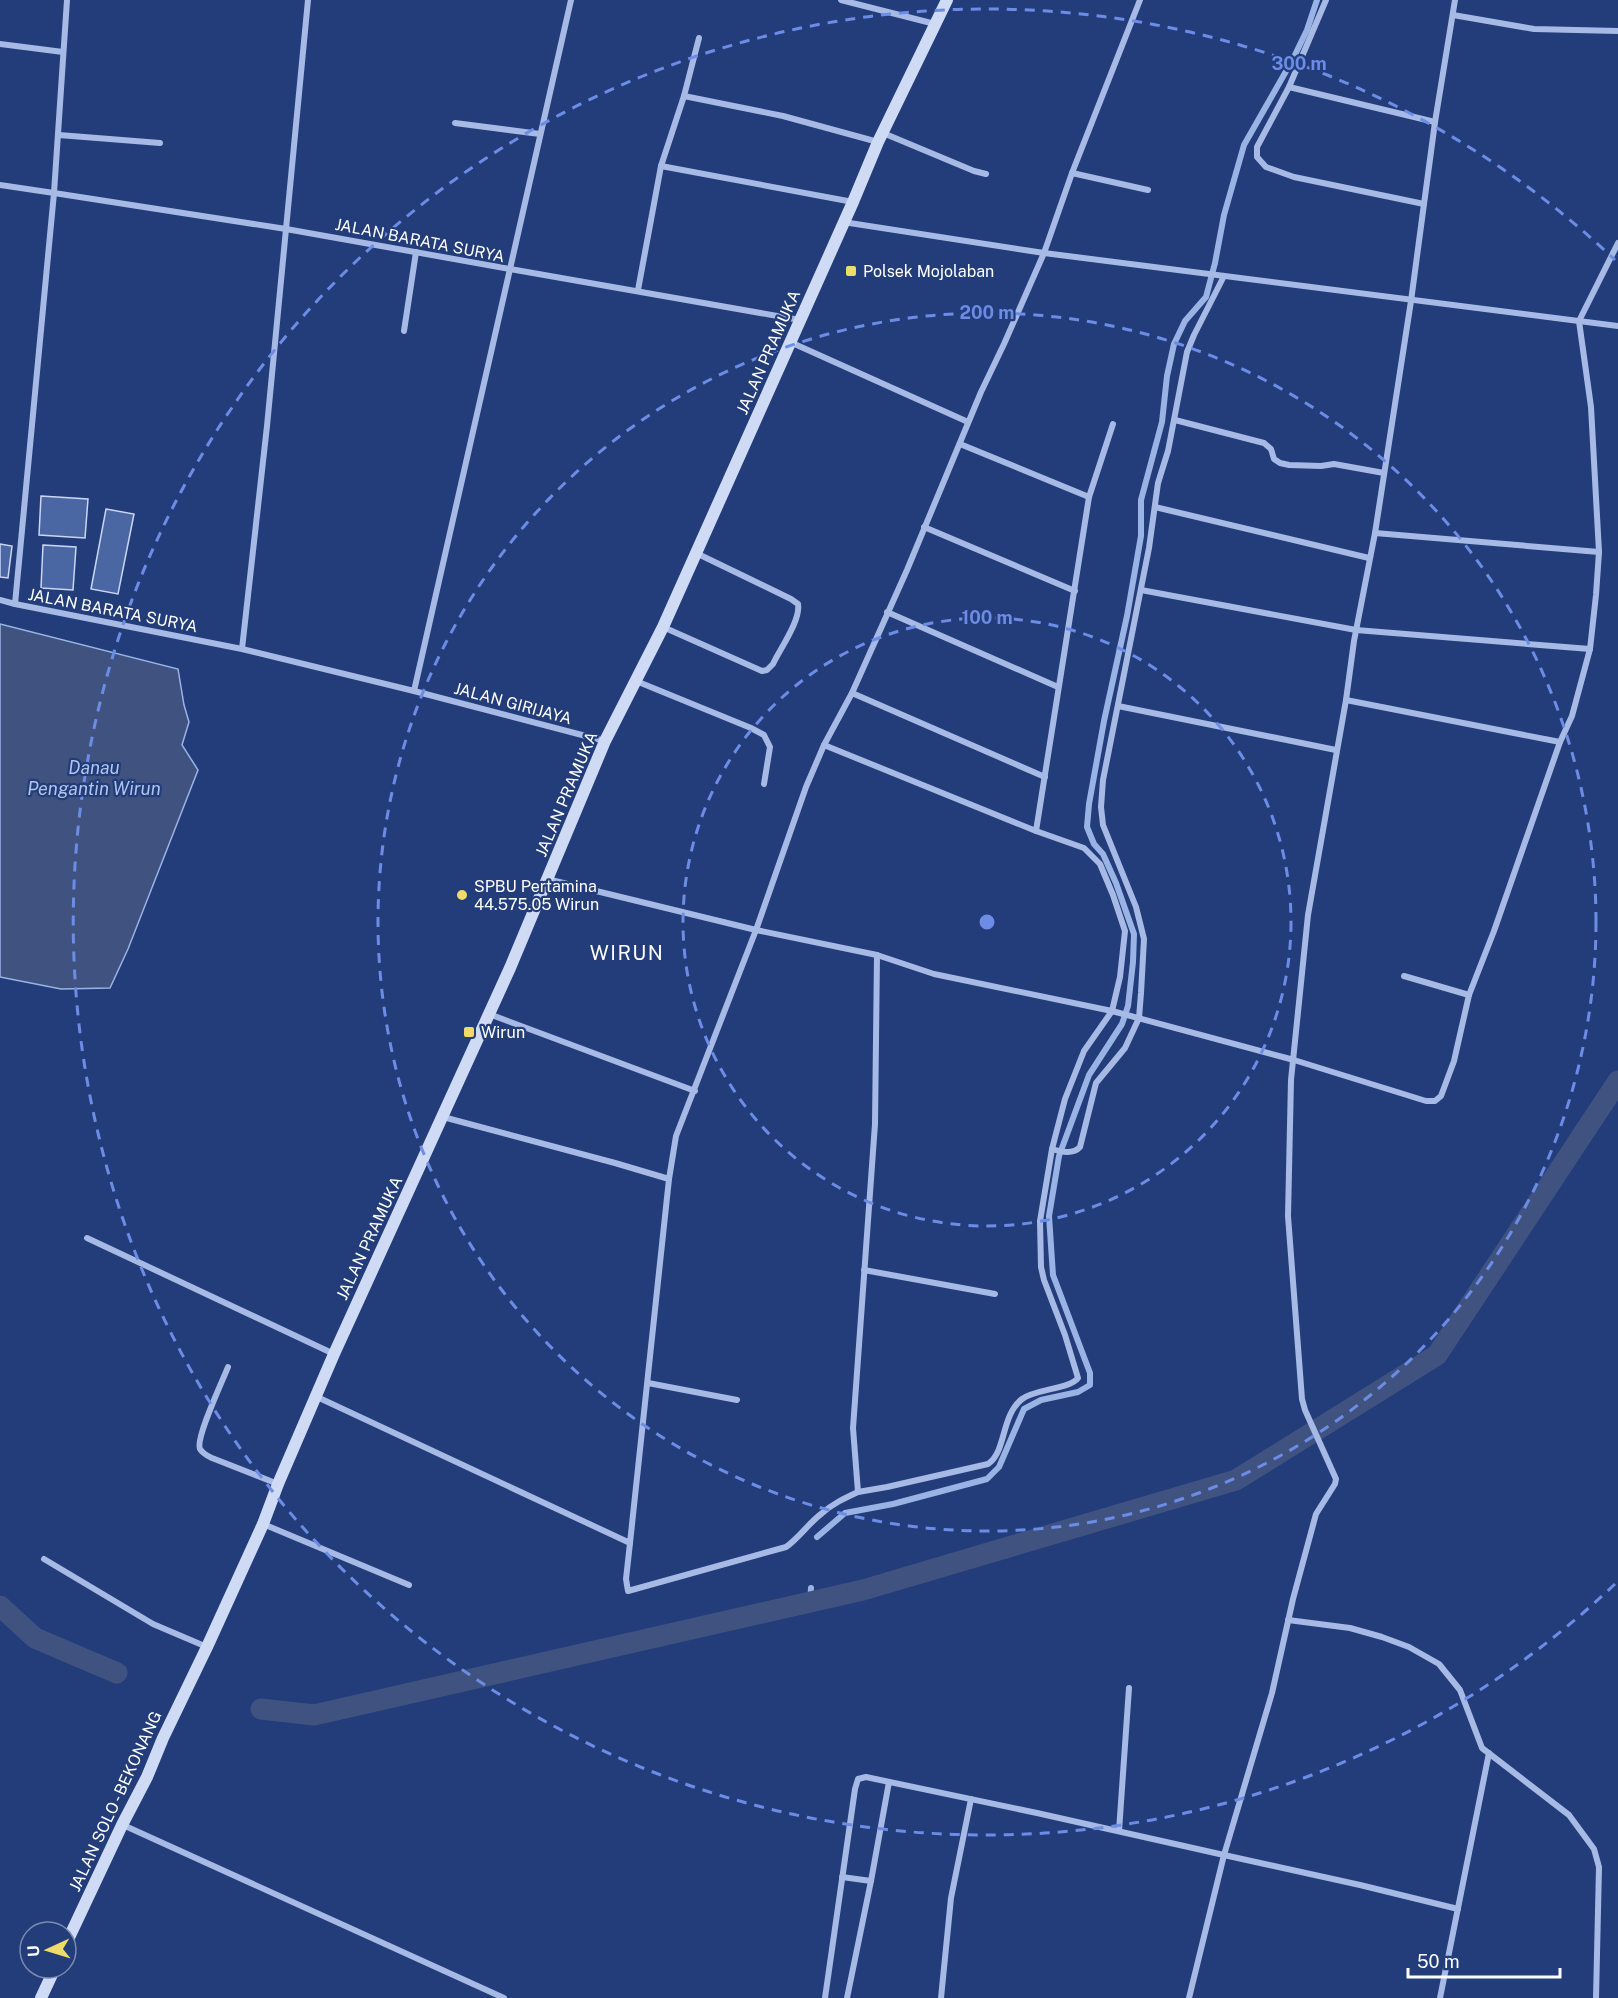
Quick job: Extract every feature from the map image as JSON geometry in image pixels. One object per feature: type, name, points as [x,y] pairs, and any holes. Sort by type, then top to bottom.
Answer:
[{"type":"main road","name":"JALAN PRAMUKA","points":[[195,1671],[263,1524],[315,1396],[489,1014],[605,741],[663,627],[880,138],[947,0]]},
{"type":"main road","name":"JALAN SOLO - BEKONANG","points":[[77,1920],[147,1777],[195,1671]]},
{"type":"main road","points":[[41,1998],[49,1980]]},
{"type":"street","points":[[15,604],[54,193],[67,0]]},
{"type":"street","points":[[242,649],[267,426],[308,0]]},
{"type":"street","points":[[571,0],[510,269],[800,320]]},
{"type":"street","points":[[841,0],[935,24]]},
{"type":"street","points":[[824,745],[1036,831],[1084,848],[1100,864],[1113,895],[1125,932],[1116,1013],[1084,1050],[1065,1099],[1040,1221],[1041,1267],[1078,1378],[1072,1384],[1058,1386],[1023,1398],[1013,1408],[1004,1428],[998,1453],[988,1464],[887,1487],[858,1491],[818,1515],[795,1541],[786,1547],[628,1591],[626,1579],[669,1179],[676,1136],[756,930],[806,787],[824,745],[852,693],[968,422],[1044,253],[1072,173],[1140,0]]},
{"type":"street","points":[[1326,0],[1289,87],[1257,147],[1257,157],[1266,167],[1294,177],[1424,204]]},
{"type":"street","points":[[1189,1998],[1224,1855],[1272,1693],[1288,1620],[1316,1514],[1336,1479],[1305,1410],[1288,1216],[1291,1080],[1308,915],[1384,473],[1411,300],[1434,122],[1455,0]]},
{"type":"street","points":[[1453,15],[1534,29],[1618,31]]},
{"type":"street","points":[[638,290],[661,166],[684,96],[699,38]]},
{"type":"street","points":[[0,44],[63,52]]},
{"type":"street","points":[[1289,87],[1434,122]]},
{"type":"street","points":[[684,96],[880,138],[986,174]]},
{"type":"street","points":[[455,123],[540,134]]},
{"type":"street","points":[[58,135],[160,143]]},
{"type":"street","points":[[661,166],[853,202]]},
{"type":"street","points":[[1072,173],[1148,190]]},
{"type":"street","name":"JALAN BARATA SURYA","points":[[0,185],[286,229],[510,269],[414,691],[242,649],[0,600]]},
{"type":"street","points":[[843,222],[1044,253],[1618,326]]},
{"type":"street","points":[[547,879],[756,930],[877,955],[934,974],[1116,1013],[1294,1060],[1408,1096],[1434,1101],[1441,1096],[1454,1061],[1469,995],[1494,931],[1560,742],[1572,716],[1590,649],[1599,552],[1591,407],[1579,321],[1618,243]]},
{"type":"street","points":[[404,331],[416,252]]},
{"type":"street","points":[[1055,1150],[1077,1151],[1080,1147],[1096,1083],[1125,1048],[1135,1018],[1144,939],[1137,907],[1103,825],[1101,807],[1103,780],[1141,590],[1158,483],[1175,420],[1187,352],[1221,276]]},
{"type":"street","points":[[790,342],[968,422]]},
{"type":"street","points":[[1175,420],[1264,443],[1271,449],[1274,459],[1280,463],[1321,466],[1334,464],[1384,473]]},
{"type":"street","points":[[1036,831],[1089,497],[1113,424]]},
{"type":"street","points":[[960,444],[1089,497]]},
{"type":"street","points":[[1155,507],[1368,558]]},
{"type":"street","points":[[924,527],[1075,591]]},
{"type":"street","points":[[1374,533],[1599,552]]},
{"type":"street","points":[[663,627],[762,671],[767,670],[773,664],[796,619],[798,604],[791,599],[696,554]]},
{"type":"street","points":[[1141,590],[1356,630],[1590,649]]},
{"type":"street","points":[[887,612],[1058,687]]},
{"type":"street","points":[[636,681],[764,735],[770,747],[764,784]]},
{"type":"street","name":"JALAN GIRIJAYA","points":[[414,691],[605,741]]},
{"type":"street","points":[[852,693],[1045,777]]},
{"type":"street","points":[[1346,700],[1560,742]]},
{"type":"street","points":[[1118,706],[1336,750]]},
{"type":"street","points":[[858,1491],[854,1428],[875,1124],[877,955]]},
{"type":"street","points":[[1404,976],[1469,995]]},
{"type":"street","points":[[489,1014],[694,1091]]},
{"type":"street","points":[[442,1117],[574,1151],[669,1179]]},
{"type":"street","points":[[87,1238],[334,1354]]},
{"type":"street","points":[[864,1270],[995,1294]]},
{"type":"street","points":[[228,1366],[202,1431],[200,1449],[212,1458],[278,1484]]},
{"type":"street","points":[[648,1383],[737,1400]]},
{"type":"street","points":[[315,1396],[630,1543]]},
{"type":"street","points":[[263,1524],[409,1585]]},
{"type":"street","points":[[44,1559],[153,1624],[207,1647]]},
{"type":"street","points":[[1288,1620],[1350,1628],[1382,1637],[1408,1647],[1439,1664],[1460,1690],[1482,1748],[1569,1815],[1594,1849],[1599,1868],[1596,1998]]},
{"type":"street","points":[[1119,1831],[1129,1688]]},
{"type":"street","points":[[1440,1998],[1489,1753]]},
{"type":"street","points":[[825,1998],[858,1779],[866,1777],[1119,1831],[1458,1909]]},
{"type":"street","points":[[847,1998],[868,1880],[889,1782]]},
{"type":"street","points":[[941,1998],[951,1898],[971,1799]]},
{"type":"street","points":[[122,1825],[504,1998]]},
{"type":"street","points":[[844,1877],[868,1880]]},
{"type":"water","name":"Danau Pengantin Wirun","points":[[0,624],[178,669],[189,722],[182,745],[198,770],[128,949],[110,988],[61,989],[0,977]]},
{"type":"building","points":[[41,496],[88,499],[85,538],[39,535]]},
{"type":"building","points":[[106,509],[134,514],[118,594],[91,589]]},
{"type":"building","points":[[0,544],[12,546],[8,578],[0,577]]},
{"type":"building","points":[[43,545],[76,547],[73,590],[41,588]]},
{"type":"waterway","points":[[817,1537],[845,1513],[893,1504],[987,1479],[999,1467],[1024,1409],[1041,1400],[1078,1392],[1090,1385],[1090,1373],[1053,1275],[1049,1216],[1059,1156],[1089,1075],[1122,1024],[1128,1006],[1134,934],[1116,883],[1087,827],[1089,804],[1141,536],[1141,500],[1162,422],[1167,376],[1174,344],[1185,321],[1206,297],[1224,215],[1244,145],[1293,59],[1307,30],[1317,0]]},
{"type":"waterway","points":[[261,1709],[314,1715],[863,1590],[1236,1480],[1437,1355],[1618,1081]]},
{"type":"waterway","points":[[810,1603],[811,1588]]},
{"type":"waterway","points":[[0,1606],[35,1638],[117,1673]]},
{"type":"place","name":"Polsek Mojolaban","points":[[851,271]]},
{"type":"place","name":"SPBU Pertamina 44.575.05 Wirun","points":[[462,895]]},
{"type":"place","name":"Wirun","points":[[469,1032]]},
{"type":"district","name":"WIRUN","points":[[627,953]]}]
